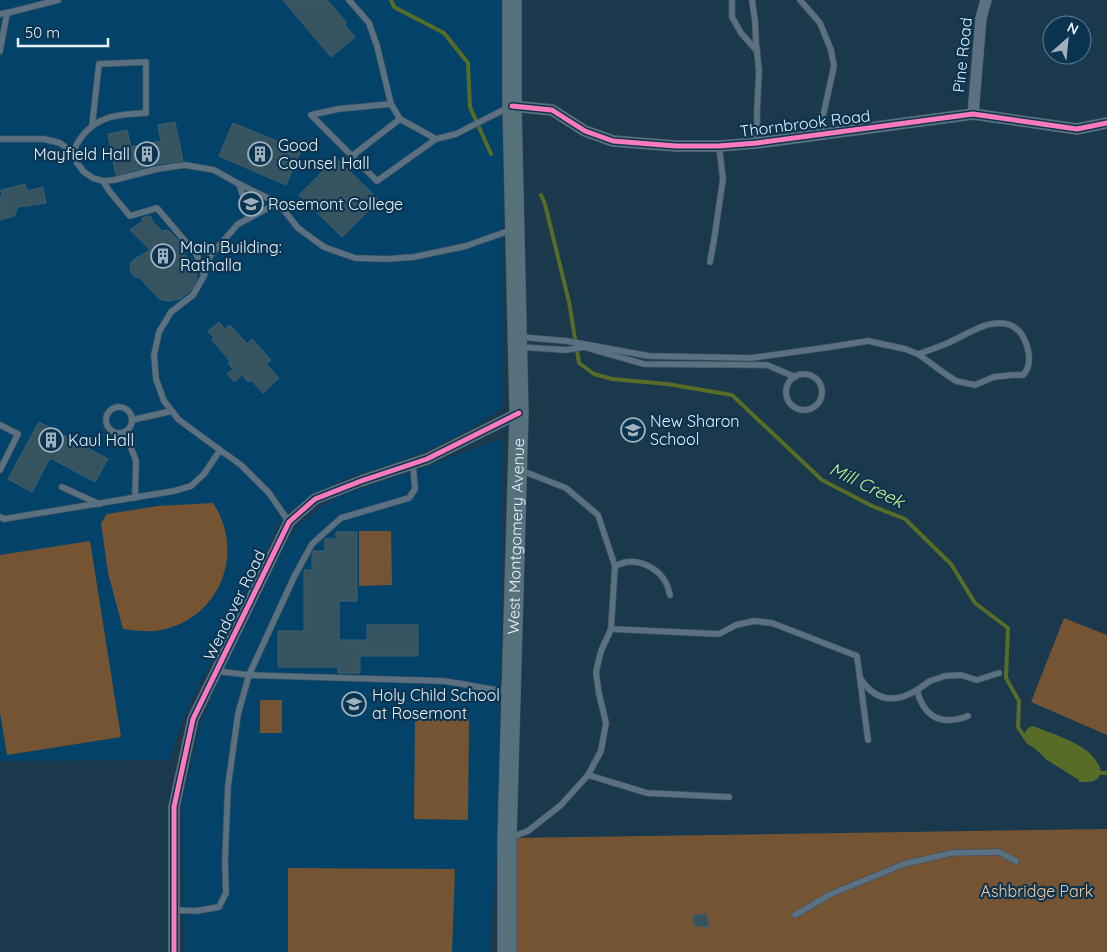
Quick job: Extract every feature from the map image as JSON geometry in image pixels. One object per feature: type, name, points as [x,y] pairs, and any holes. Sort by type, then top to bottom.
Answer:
[{"type":"main road","name":"West Montgomery Avenue","points":[[507,952],[507,838],[519,413],[515,228],[504,109],[512,0]]},
{"type":"street","name":"Pine Road","points":[[973,114],[981,18],[986,0]]},
{"type":"street","name":"Thornbrook Road","points":[[504,109],[552,110],[585,131],[613,141],[676,146],[718,146],[757,143],[973,114],[1077,128],[1107,123]]},
{"type":"street","name":"Wendover Road","points":[[174,952],[174,807],[193,719],[289,522],[315,500],[361,481],[427,459],[519,413]]},
{"type":"lane","points":[[0,14],[58,0]]},
{"type":"lane","points":[[349,0],[369,23],[377,46],[391,104],[400,119],[436,139]]},
{"type":"lane","points":[[732,0],[732,17],[740,32],[757,51]]},
{"type":"lane","points":[[752,0],[756,21],[759,71],[757,143]]},
{"type":"lane","points":[[800,0],[820,23],[831,50],[834,66],[819,135]]},
{"type":"lane","points":[[0,51],[7,13]]},
{"type":"lane","points":[[73,153],[81,138],[92,126],[107,118],[123,114],[146,113],[146,62],[99,64],[92,126]]},
{"type":"lane","points":[[391,104],[338,109],[311,115],[377,181],[436,139],[456,134],[504,109]]},
{"type":"lane","points":[[352,156],[400,119]]},
{"type":"lane","points":[[0,139],[44,139],[60,143],[73,153],[77,163],[84,172],[93,178],[103,181],[185,165],[214,170],[278,203],[298,228],[324,247],[355,258],[387,259],[414,257],[466,246],[515,228]]},
{"type":"lane","points":[[710,262],[723,179],[718,146]]},
{"type":"lane","points":[[103,181],[130,216],[157,208],[197,255],[204,276]]},
{"type":"lane","points":[[239,184],[250,217]]},
{"type":"lane","points":[[278,203],[238,224],[210,256],[204,276],[193,295],[171,312],[159,332],[154,356],[156,379],[164,401],[179,420],[241,465],[268,493],[289,522]]},
{"type":"lane","points":[[518,342],[567,341],[649,356],[751,358],[868,341],[918,354],[956,381],[975,385],[994,377],[1023,375],[1027,371],[1029,363],[1027,344],[1022,334],[1013,326],[1002,324],[988,324],[946,344],[918,354]]},
{"type":"lane","points":[[518,342],[544,349],[566,350],[584,347],[644,364],[768,365],[795,377],[806,374],[816,379],[822,388],[821,399],[818,404],[803,410],[797,408],[789,401],[787,396],[788,385],[795,377]]},
{"type":"lane","points":[[114,408],[124,408],[128,411],[132,420],[131,425],[125,432],[115,432],[110,430],[108,426],[107,416],[114,408]]},
{"type":"lane","points":[[132,420],[172,411]]},
{"type":"lane","points":[[0,425],[18,434],[0,470]]},
{"type":"lane","points":[[125,432],[136,461],[135,498]]},
{"type":"lane","points":[[0,517],[4,519],[99,504],[174,491],[191,486],[204,474],[220,450]]},
{"type":"lane","points":[[174,910],[196,911],[219,907],[226,893],[225,861],[228,786],[238,714],[249,675],[294,577],[312,544],[341,518],[409,498],[415,489],[413,464]]},
{"type":"lane","points":[[507,838],[528,830],[562,805],[588,775],[601,751],[606,723],[596,672],[601,651],[611,629],[615,566],[598,515],[566,488],[517,469]]},
{"type":"lane","points":[[62,487],[99,504]]},
{"type":"lane","points":[[615,566],[626,562],[638,562],[650,566],[663,578],[670,595]]},
{"type":"lane","points":[[611,629],[719,634],[736,625],[754,621],[772,623],[857,656],[868,740]]},
{"type":"lane","points":[[216,671],[249,675],[444,681],[511,691]]},
{"type":"lane","points":[[859,676],[865,686],[874,694],[884,698],[896,699],[907,696],[930,681],[945,676],[961,675],[976,680],[998,673]]},
{"type":"lane","points":[[917,690],[920,702],[926,711],[936,717],[946,721],[958,720],[968,716]]},
{"type":"lane","points":[[588,775],[647,794],[729,797]]},
{"type":"lane","points":[[795,915],[831,894],[904,864],[952,853],[999,852],[1016,861]]},
{"type":"shaded area","name":"Rosemont College","points":[[0,0],[503,0],[502,408],[472,428],[435,447],[392,464],[347,478],[317,492],[292,510],[279,524],[224,641],[197,688],[184,716],[169,760],[0,761]]},
{"type":"shaded area","name":"Holy Child School at Rosemont","points":[[502,438],[499,826],[489,952],[185,952],[181,807],[201,722],[216,685],[284,546],[301,523],[322,506],[347,493],[425,467]]},
{"type":"shaded area","points":[[1033,726],[1069,740],[1087,751],[1100,768],[1101,774],[1098,778],[1091,782],[1079,782],[1079,780],[1047,760],[1024,738],[1023,735],[1028,728]]},
{"type":"green space","points":[[213,503],[222,521],[227,540],[227,559],[223,577],[215,594],[203,608],[188,620],[169,628],[152,631],[123,629],[108,573],[101,523],[107,514],[158,506]]},
{"type":"green space","points":[[359,531],[391,531],[392,585],[359,586]]},
{"type":"green space","points":[[90,541],[121,737],[7,755],[0,712],[0,555]]},
{"type":"green space","points":[[1064,618],[1107,635],[1107,735],[1031,702]]},
{"type":"green space","points":[[260,700],[282,700],[282,733],[260,733]]},
{"type":"green space","points":[[415,719],[469,719],[468,820],[414,819]]},
{"type":"green space","name":"Ashbridge Park","points":[[1107,829],[1107,952],[507,952],[507,838]]},
{"type":"green space","points":[[288,868],[455,869],[452,952],[288,952]]},
{"type":"building","points":[[283,0],[327,0],[347,23],[345,25],[355,37],[331,57]]},
{"type":"building","name":"Mayfield Hall","points":[[175,122],[183,161],[156,164],[116,175],[108,134],[127,130],[131,147],[161,141],[158,125]]},
{"type":"building","name":"Good Counsel Hall","points":[[233,123],[301,151],[286,185],[219,156]]},
{"type":"building","points":[[336,158],[379,200],[342,237],[299,195]]},
{"type":"building","points":[[25,184],[27,191],[43,187],[46,203],[18,207],[14,216],[0,220],[1,190]]},
{"type":"building","name":"Main Building: Rathalla","points":[[151,217],[153,222],[162,231],[167,230],[179,241],[186,250],[183,252],[195,268],[197,279],[191,290],[180,299],[168,301],[159,299],[140,278],[135,277],[131,272],[130,265],[133,260],[150,250],[130,230],[142,222],[142,218]]},
{"type":"building","points":[[219,322],[225,329],[230,325],[247,344],[252,339],[271,360],[266,364],[279,378],[263,393],[251,380],[248,382],[242,375],[234,382],[227,374],[233,369],[228,363],[230,361],[212,340],[214,338],[208,331]]},
{"type":"building","name":"Kaul Hall","points":[[39,422],[108,459],[95,482],[50,458],[32,492],[8,479]]},
{"type":"building","name":"Holy Child School at Rosemont","points":[[336,532],[357,532],[357,601],[339,601],[339,640],[367,640],[367,625],[418,625],[418,656],[360,656],[360,673],[338,673],[338,667],[278,667],[278,631],[304,631],[304,570],[312,570],[313,551],[325,551],[325,539],[336,539]]},
{"type":"building","points":[[707,914],[709,927],[694,926],[693,915]]},
{"type":"waterway","name":"Mill Creek","points":[[391,0],[394,7],[444,33],[468,63],[470,107],[491,154]]},
{"type":"waterway","name":"Mill Creek","points":[[541,195],[545,204],[569,302],[579,363],[594,374],[612,379],[667,384],[732,395],[822,480],[872,506],[905,519],[951,564],[975,603],[1008,628],[1006,678],[1019,701],[1018,727],[1028,742],[1033,745]]},
{"type":"waterway","name":"Mill Creek","points":[[1096,773],[1107,773]]},
{"type":"cycle path","points":[[512,106],[552,110],[585,131],[613,141],[676,146],[719,146],[757,143],[973,114],[1077,129],[1107,123]]},
{"type":"cycle path","points":[[174,952],[174,807],[193,719],[289,522],[315,499],[427,459],[519,413]]},
{"type":"place","name":"Mayfield Hall","points":[[147,154]]},
{"type":"place","name":"Good Counsel Hall","points":[[260,154]]},
{"type":"place","name":"Rosemont College","points":[[251,204]]},
{"type":"place","name":"Main Building: Rathalla","points":[[163,256]]},
{"type":"place","name":"New Sharon School","points":[[633,430]]},
{"type":"place","name":"Kaul Hall","points":[[51,440]]},
{"type":"place","name":"Holy Child School at Rosemont","points":[[354,704]]}]
